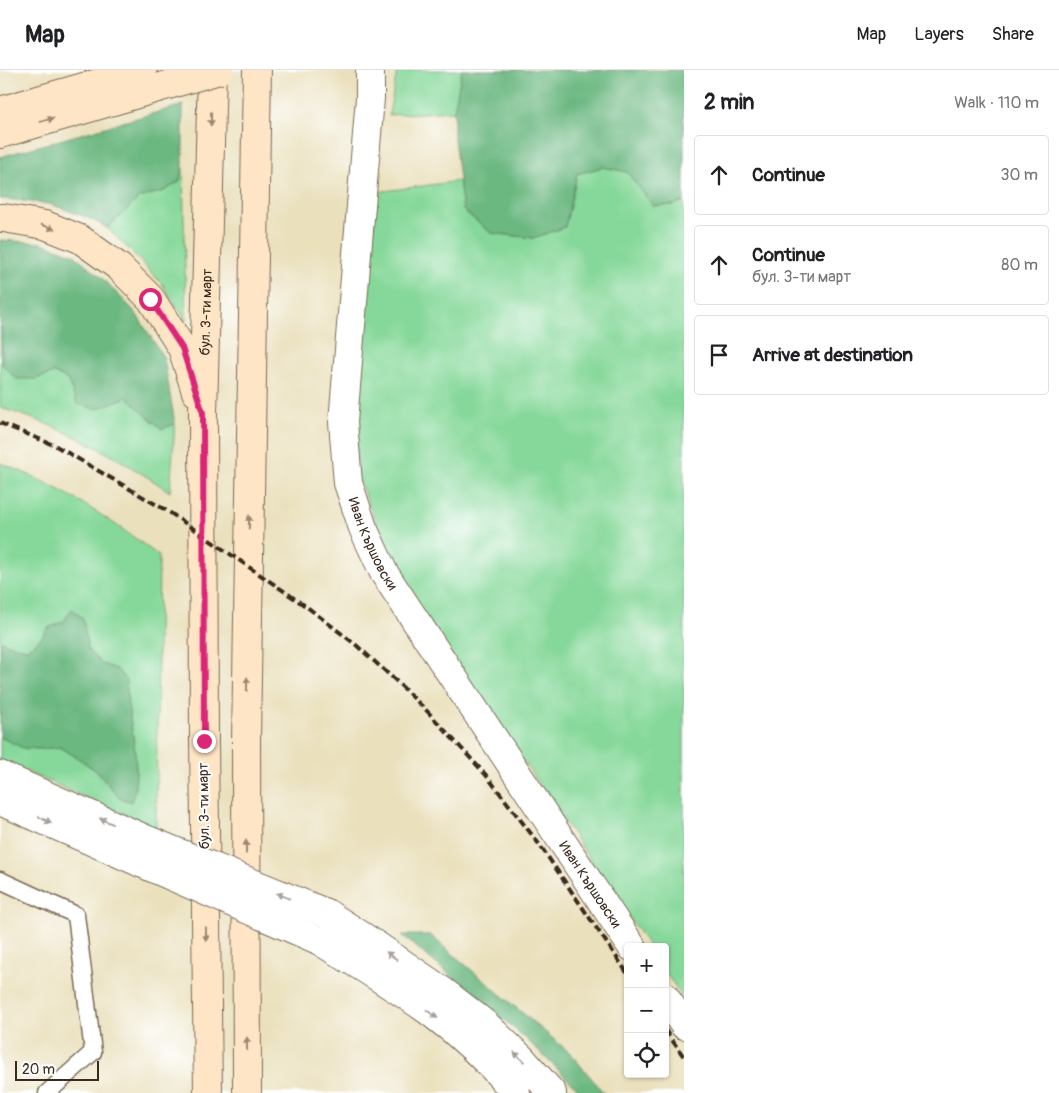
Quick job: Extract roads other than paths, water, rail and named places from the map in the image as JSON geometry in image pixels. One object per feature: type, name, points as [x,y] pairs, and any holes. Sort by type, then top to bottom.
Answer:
[{"type":"main road","points":[[0,111],[143,70]]},
{"type":"main road","name":"бул. 3-ти март","points":[[208,1093],[203,413],[212,70]]},
{"type":"main road","points":[[0,134],[219,70]]},
{"type":"main road","points":[[247,1093],[246,740],[256,70]]},
{"type":"main road","points":[[0,218],[45,225],[80,239],[119,267],[150,299],[182,348],[203,413]]},
{"type":"street","name":"Иван Кършовски","points":[[370,70],[370,98],[343,422],[348,483],[362,528],[384,573],[629,943]]},
{"type":"street","points":[[0,776],[318,940],[367,970],[431,1013],[459,1036],[516,1093]]},
{"type":"street","points":[[0,801],[328,914],[376,945],[484,1023],[522,1059],[552,1093]]},
{"type":"street","points":[[669,1003],[684,1025]]},
{"type":"lane","points":[[0,880],[76,916],[93,1052],[47,1093]]},
{"type":"railway","points":[[0,423],[56,446],[169,512],[307,607],[355,644],[428,712],[486,775],[539,844],[624,968]]},
{"type":"railway","points":[[667,1033],[684,1057]]}]
